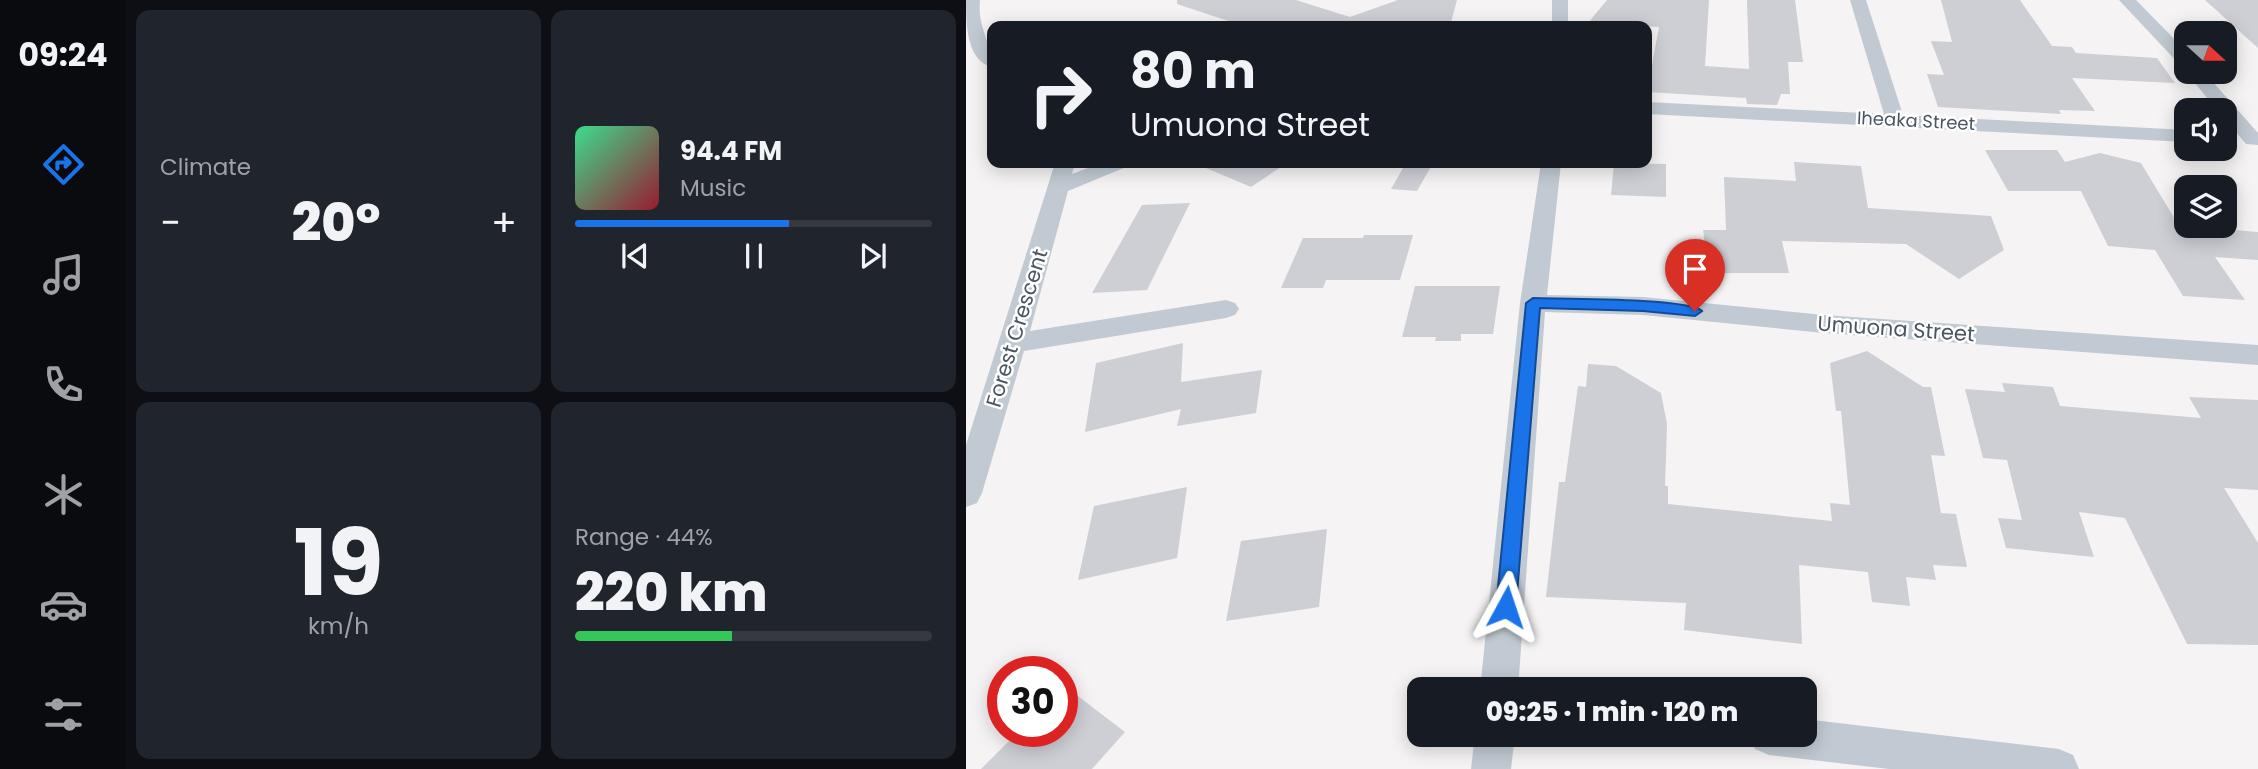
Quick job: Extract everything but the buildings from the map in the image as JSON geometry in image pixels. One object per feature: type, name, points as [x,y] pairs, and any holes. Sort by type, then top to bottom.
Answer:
[{"type":"street","points":[[972,0],[976,41],[987,57]]},
{"type":"street","points":[[1560,0],[1560,21]]},
{"type":"street","points":[[1858,0],[1895,120]]},
{"type":"street","points":[[2127,0],[2174,49]]},
{"type":"street","points":[[2206,84],[2255,140]]},
{"type":"street","name":"Iheaka Street","points":[[1652,108],[2174,135]]},
{"type":"street","points":[[2237,139],[2255,140]]},
{"type":"street","name":"Forest Crescent","points":[[966,493],[1064,168]]},
{"type":"street","points":[[1058,188],[1107,168]]},
{"type":"street","points":[[1500,677],[1533,303],[1550,168]]},
{"type":"street","name":"Umuona Street","points":[[1533,303],[1643,306],[1824,324],[2258,355]]},
{"type":"street","points":[[1013,343],[1226,309]]},
{"type":"street","points":[[1817,741],[2059,769]]},
{"type":"street","points":[[1491,769],[1493,747]]},
{"type":"route","points":[[1506,607],[1533,303],[1643,306],[1695,311]]}]
